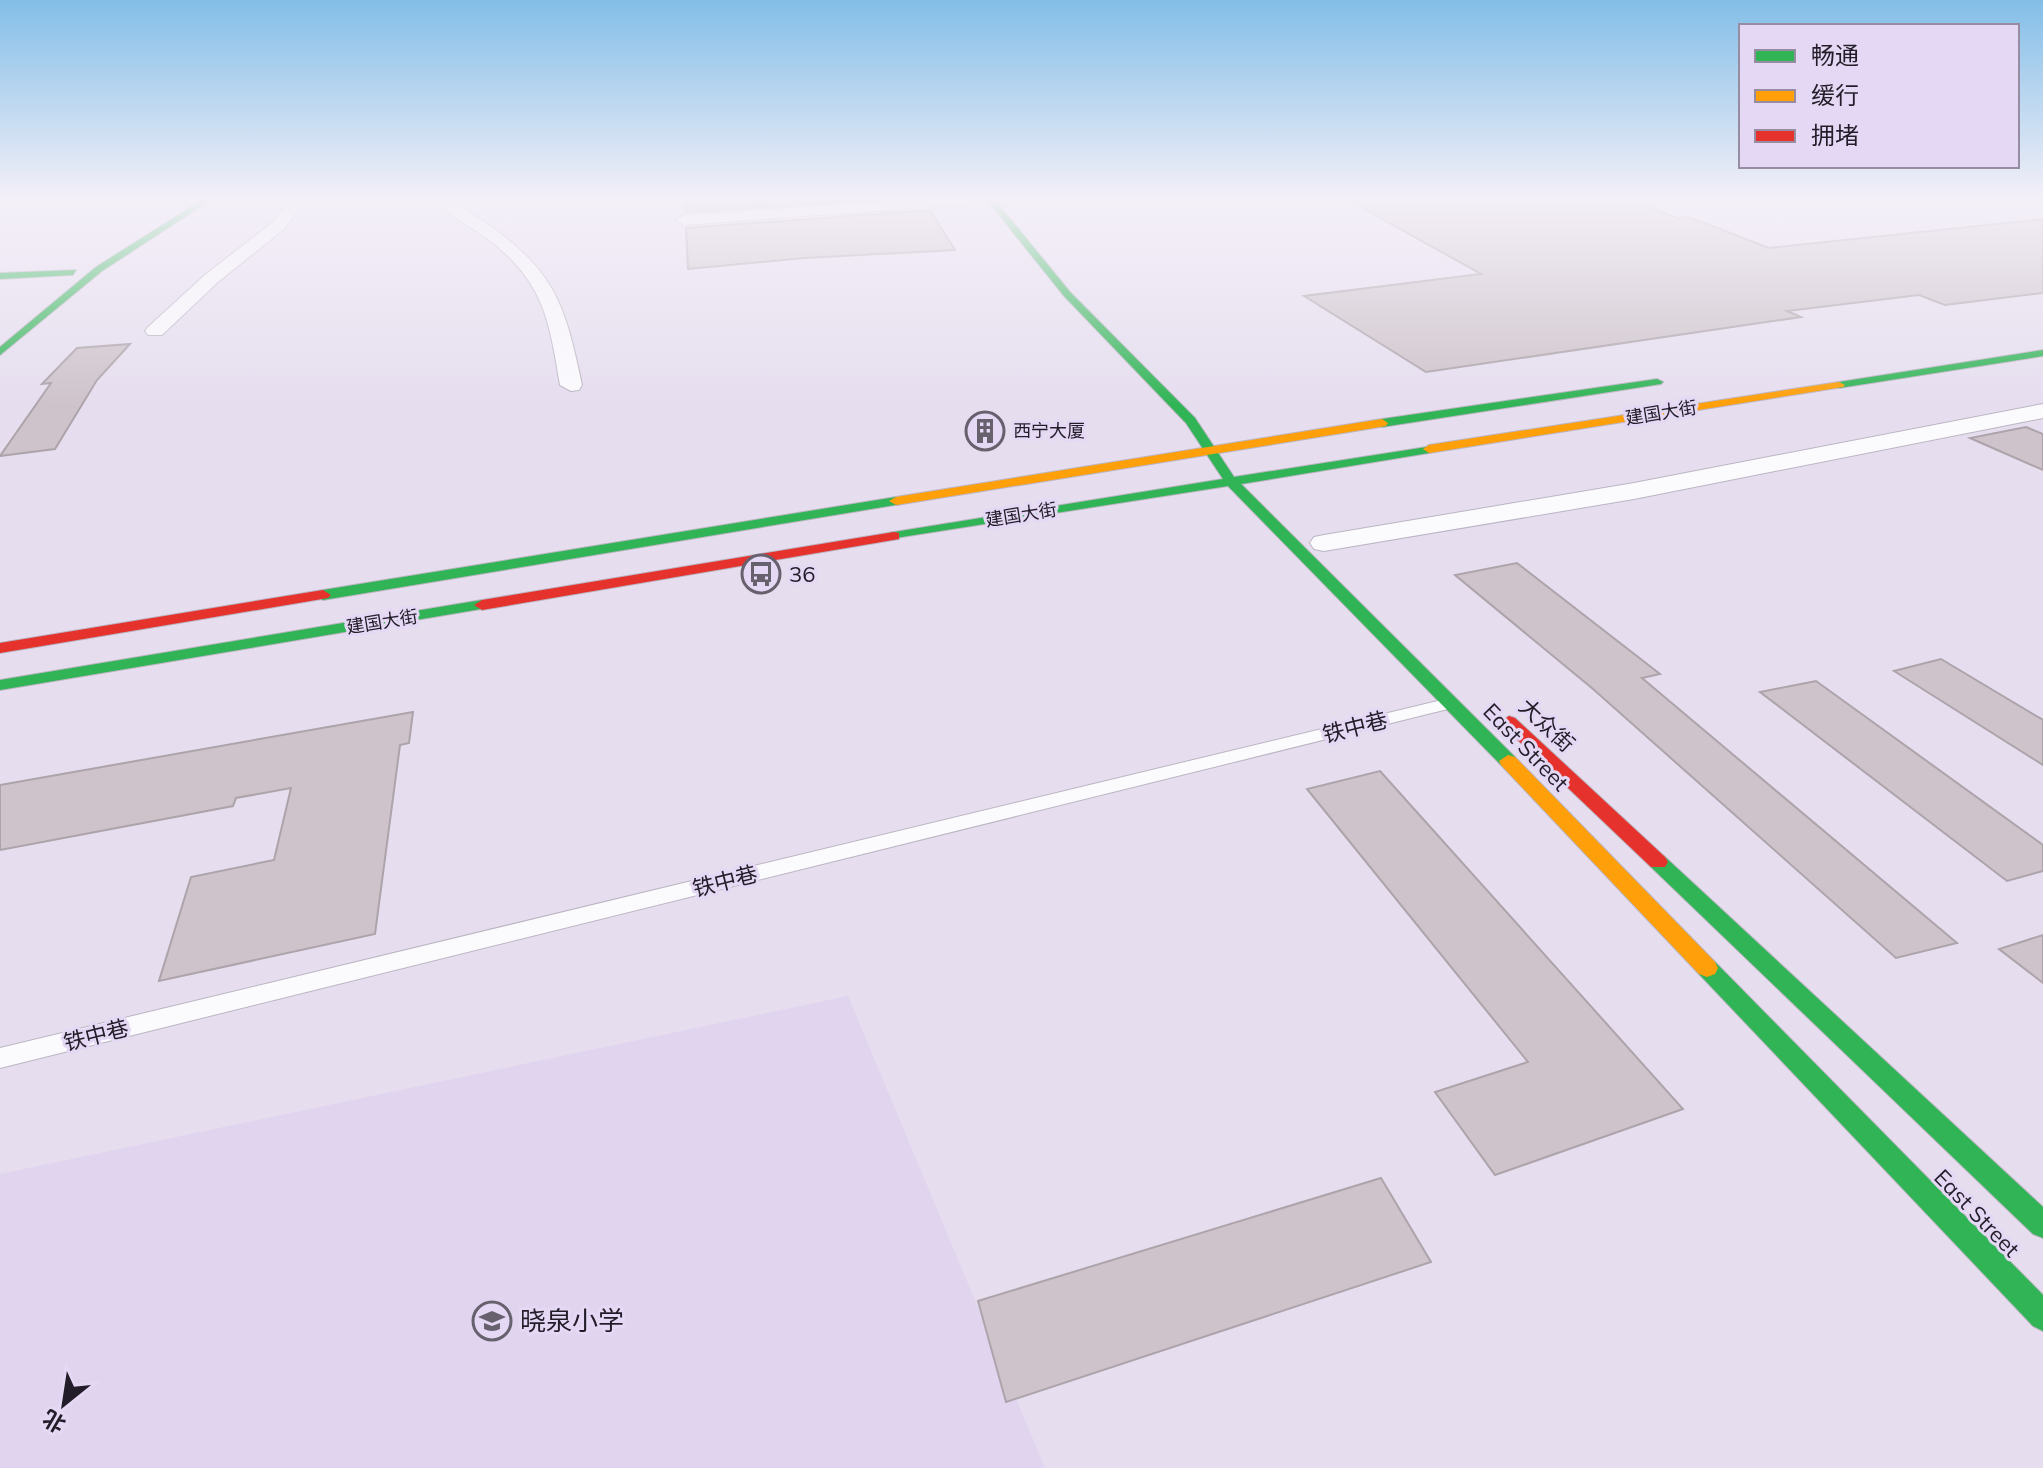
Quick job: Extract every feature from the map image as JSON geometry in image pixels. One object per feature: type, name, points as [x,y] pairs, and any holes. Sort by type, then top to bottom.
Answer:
[{"type":"main road","points":[[0,329],[78,269]]},
{"type":"main road","points":[[0,352],[100,269]]},
{"type":"main road","name":"East Street","points":[[1044,269],[1181,410],[1213,449],[1230,480],[2043,1316]]},
{"type":"main road","points":[[0,276],[73,272]]},
{"type":"main road","name":"建国大街","points":[[0,685],[1260,475],[2043,353]]},
{"type":"main road","points":[[1172,375],[1281,498]]},
{"type":"main road","name":"建国大街","points":[[0,648],[1213,449],[1226,433],[1679,379]]},
{"type":"main road","points":[[1319,537],[1342,562]]},
{"type":"main road","name":"大众街","points":[[1496,711],[2043,1225]]},
{"type":"street","points":[[155,331],[224,269]]},
{"type":"street","points":[[531,269],[540,279],[556,313],[571,385]]},
{"type":"street","points":[[1319,537],[1634,491],[2043,411]]},
{"type":"lane","name":"铁中巷","points":[[0,1058],[1450,703]]},
{"type":"shaded area","name":"晓泉小学","points":[[848,996],[1045,1468],[0,1468],[0,1174]]},
{"type":"building","points":[[1471,269],[2043,269],[2043,293],[1945,305],[1919,295],[1787,311],[1801,317],[1426,372],[1304,296],[1481,274]]},
{"type":"building","points":[[130,344],[97,380],[55,449],[0,456],[51,383],[42,384],[77,348]]},
{"type":"building","points":[[2026,427],[2043,434],[2043,470],[1970,438]]},
{"type":"building","points":[[1517,563],[1660,674],[1642,678],[1957,943],[1896,958],[1593,689],[1455,575]]},
{"type":"building","points":[[1941,659],[2043,720],[2043,765],[1894,671]]},
{"type":"building","points":[[1816,681],[2043,845],[2043,871],[2007,881],[1760,692]]},
{"type":"building","points":[[413,712],[409,743],[400,745],[375,934],[159,981],[191,877],[274,860],[291,788],[236,798],[233,806],[0,850],[0,785]]},
{"type":"building","points":[[1380,771],[1683,1109],[1495,1175],[1435,1092],[1528,1062],[1307,789]]},
{"type":"building","points":[[2043,935],[2043,983],[1999,949]]},
{"type":"building","points":[[1381,1178],[1431,1262],[1006,1402],[978,1301]]},
{"type":"traffic: fast","points":[[0,352],[100,269]]},
{"type":"traffic: fast","points":[[1046,269],[1067,294],[1191,421],[1230,480],[1508,761]]},
{"type":"traffic: fast","points":[[0,276],[73,272]]},
{"type":"traffic: fast","points":[[1839,385],[2043,353]]},
{"type":"traffic: fast","points":[[1382,423],[1657,382]]},
{"type":"traffic: fast","points":[[894,536],[1429,449]]},
{"type":"traffic: fast","points":[[323,595],[896,501]]},
{"type":"traffic: fast","points":[[0,685],[482,605]]},
{"type":"traffic: fast","points":[[1658,862],[2043,1225]]},
{"type":"traffic: fast","points":[[1707,968],[2043,1316]]},
{"type":"traffic: slow","points":[[1429,449],[1839,385]]},
{"type":"traffic: slow","points":[[896,501],[1382,423]]},
{"type":"traffic: slow","points":[[1508,761],[1707,968]]},
{"type":"traffic: jam","points":[[482,605],[894,536]]},
{"type":"traffic: jam","points":[[0,648],[323,595]]},
{"type":"traffic: jam","points":[[1509,722],[1658,862]]},
{"type":"place","name":"西宁大厦","points":[[985,431]]},
{"type":"place","name":"36","points":[[761,574]]},
{"type":"place","name":"晓泉小学","points":[[492,1321]]}]
